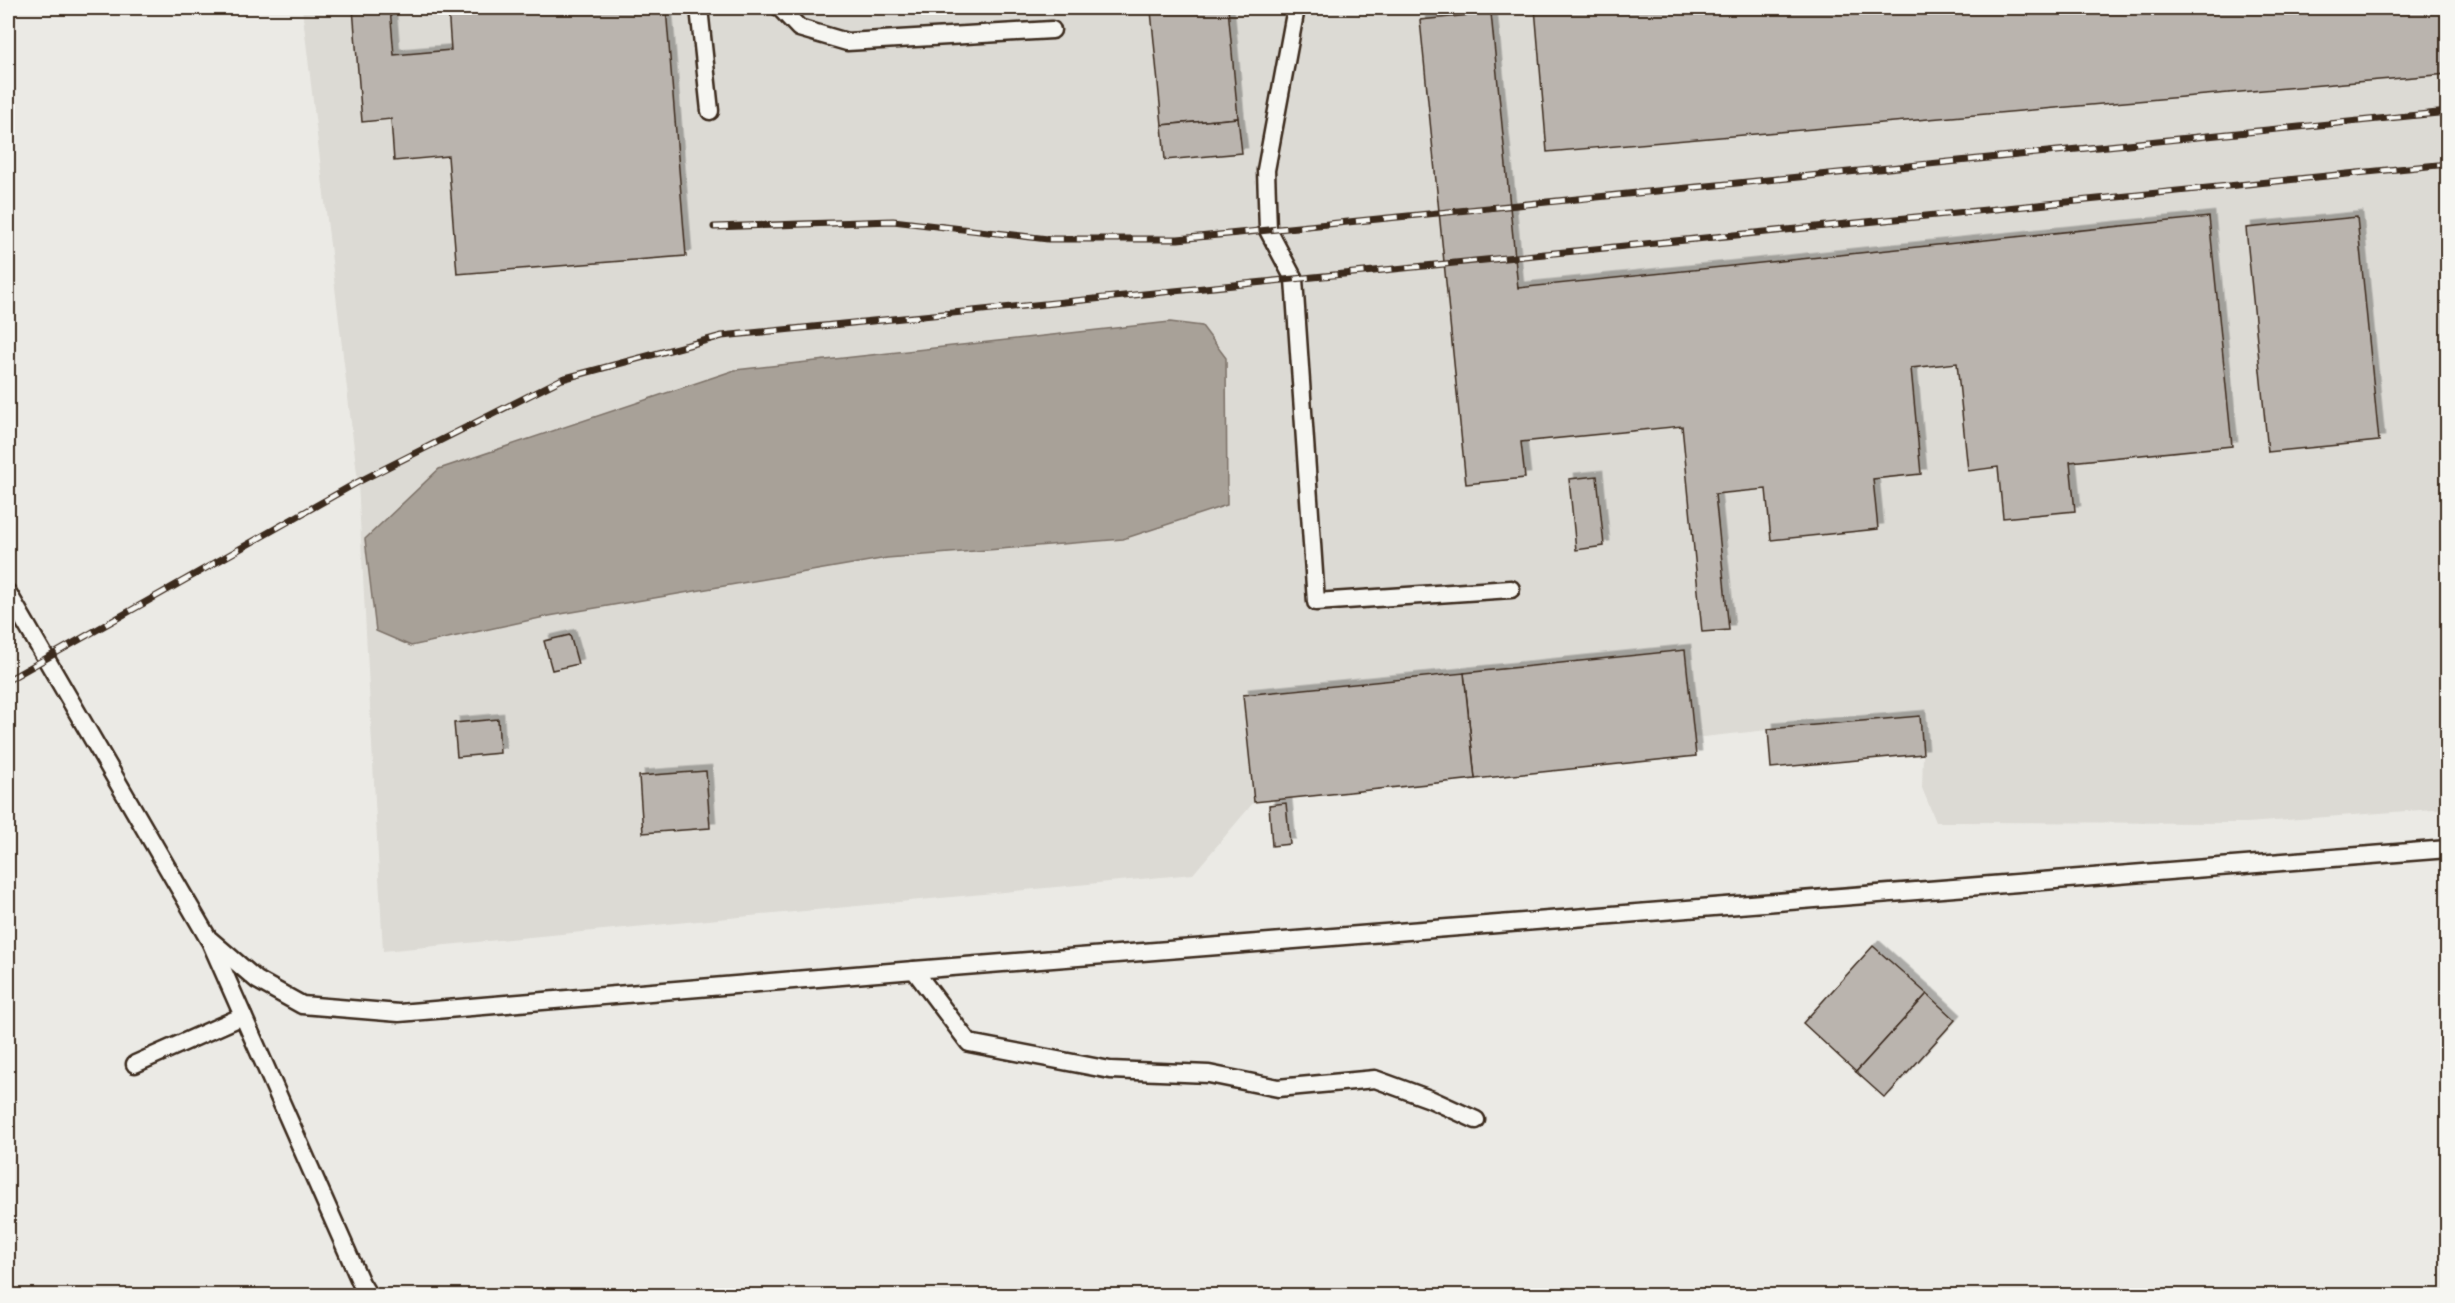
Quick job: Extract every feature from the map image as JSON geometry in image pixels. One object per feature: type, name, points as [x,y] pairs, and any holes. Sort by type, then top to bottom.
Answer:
[{"type":"lane","points":[[699,8],[710,111]]},
{"type":"lane","points":[[780,8],[799,28],[847,42],[1052,30]]},
{"type":"lane","points":[[1296,8],[1266,170],[1268,230],[1294,279],[1316,602],[1511,589]]},
{"type":"lane","points":[[8,593],[208,938],[356,1272],[369,1296]]},
{"type":"lane","points":[[208,938],[257,980],[302,1005],[399,1013],[2448,849]]},
{"type":"lane","points":[[914,970],[969,1043],[1110,1070],[1209,1074],[1278,1088],[1375,1079],[1430,1099],[1476,1120]]},
{"type":"lane","points":[[135,1064],[243,1016]]},
{"type":"shaded area","points":[[302,8],[2447,8],[2447,808],[2247,823],[1936,822],[1922,788],[1923,754],[1771,768],[1768,730],[1694,738],[1696,756],[1254,802],[1193,874],[383,951],[358,482]]},
{"type":"shaded area","points":[[1170,322],[1202,326],[1226,358],[1227,505],[1123,539],[887,558],[549,616],[411,646],[376,631],[365,539],[439,469],[735,370]]},
{"type":"building","points":[[353,8],[390,8],[394,55],[451,50],[448,8],[666,8],[686,256],[457,274],[448,156],[394,161],[391,119],[362,122]]},
{"type":"building","points":[[1228,8],[1238,118],[1162,125],[1151,11]]},
{"type":"building","points":[[1535,8],[2448,8],[2448,74],[1547,152]]},
{"type":"building","points":[[1491,13],[1518,288],[2209,217],[2232,446],[2070,462],[2075,511],[2003,518],[1998,467],[1968,471],[1957,363],[1911,368],[1921,474],[1873,479],[1878,529],[1771,540],[1766,489],[1715,494],[1729,630],[1702,632],[1682,426],[1521,442],[1525,478],[1466,484],[1420,20]]},
{"type":"building","points":[[1238,118],[1242,153],[1165,160],[1162,125]]},
{"type":"building","points":[[2357,217],[2379,441],[2268,452],[2246,228]]},
{"type":"building","points":[[1597,476],[1604,546],[1576,550],[1569,479]]},
{"type":"building","points":[[570,635],[578,664],[552,670],[544,641]]},
{"type":"building","points":[[1685,650],[1696,756],[1475,779],[1464,673]]},
{"type":"building","points":[[1464,673],[1475,779],[1254,802],[1243,695]]},
{"type":"building","points":[[1920,716],[1923,754],[1771,768],[1768,729]]},
{"type":"building","points":[[498,719],[500,753],[457,757],[454,723]]},
{"type":"building","points":[[706,771],[710,828],[643,833],[639,776]]},
{"type":"building","points":[[1286,803],[1290,844],[1272,846],[1269,805]]},
{"type":"building","points":[[1873,946],[1927,994],[1856,1072],[1803,1023]]},
{"type":"building","points":[[1927,994],[1955,1020],[1885,1098],[1856,1072]]},
{"type":"railway","points":[[714,227],[893,221],[1048,239],[1178,239],[2448,112]]},
{"type":"railway","points":[[8,680],[358,482],[562,379],[722,336],[2448,164]]}]
